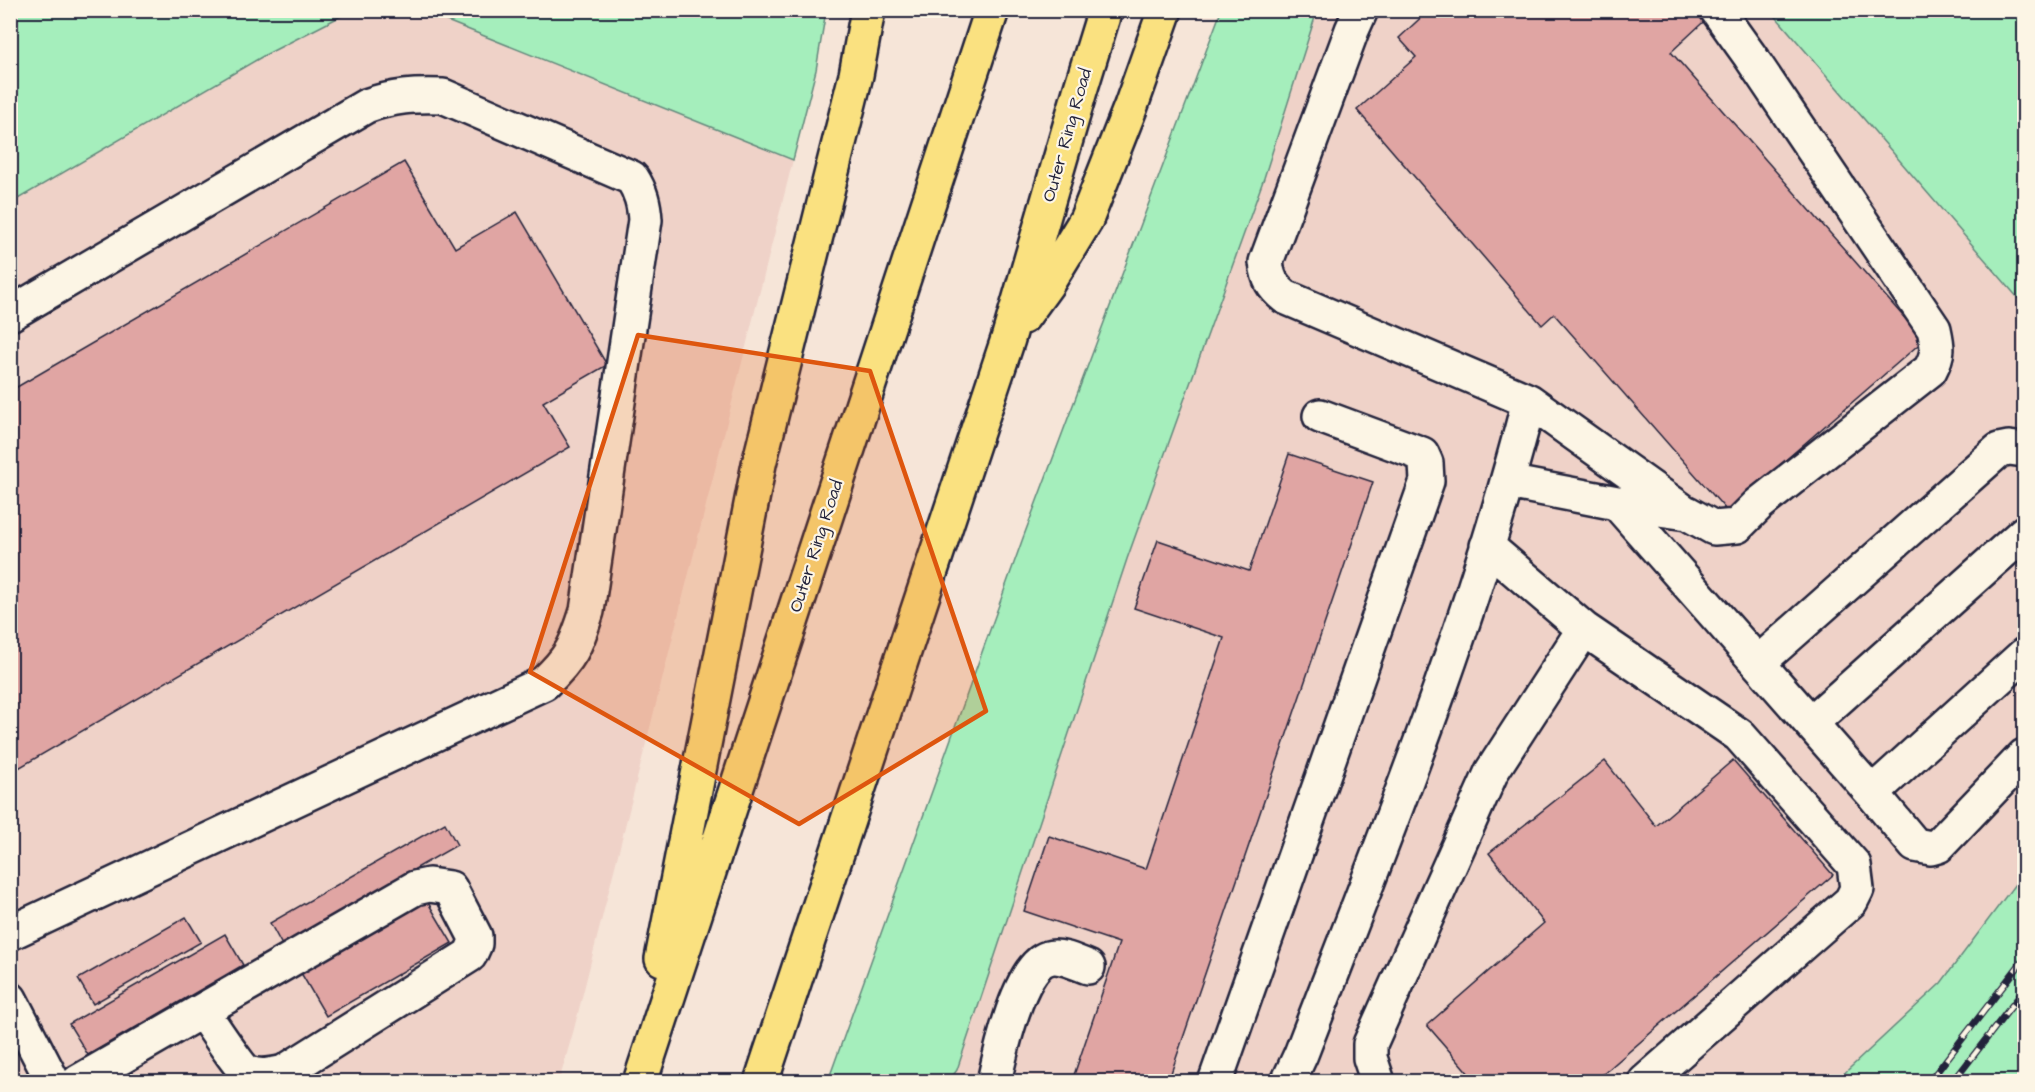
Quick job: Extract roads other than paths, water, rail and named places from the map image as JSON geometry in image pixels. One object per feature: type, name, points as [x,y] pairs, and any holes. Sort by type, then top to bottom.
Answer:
[{"type":"highway","points":[[639,1082],[759,464],[856,75],[868,10]]},
{"type":"highway","name":"Outer Ring Road","points":[[639,1082],[992,10]]},
{"type":"highway","name":"Outer Ring Road","points":[[760,1082],[1008,339],[1105,10]]},
{"type":"highway","points":[[1008,339],[1047,284],[1086,220],[1131,106],[1165,10]]},
{"type":"lane","points":[[1361,10],[1347,41],[1266,262],[1268,276],[1273,287],[1285,297],[1529,401],[1687,513],[1714,528],[1737,526],[1759,504],[1930,369],[1937,356],[1934,329],[1717,10]]},
{"type":"lane","points":[[10,314],[366,106],[389,98],[443,96],[632,178],[642,194],[645,220],[587,611],[576,645],[563,666],[544,683],[10,933]]},
{"type":"lane","points":[[1288,1082],[1301,1054],[1432,716],[1508,482],[1529,401]]},
{"type":"lane","points":[[1215,1082],[1427,482],[1426,463],[1422,454],[1320,416]]},
{"type":"lane","points":[[1758,663],[1999,450],[2009,448],[2025,450]]},
{"type":"lane","points":[[1508,482],[1617,503],[1687,513]]},
{"type":"lane","points":[[1617,503],[1915,845],[1931,848],[1938,846],[2025,756]]},
{"type":"lane","points":[[1811,723],[2025,533]]},
{"type":"lane","points":[[1487,546],[1584,629],[1739,735],[1854,865],[1857,889],[1851,901],[1645,1082]]},
{"type":"lane","points":[[1378,1082],[1370,1058],[1370,1044],[1492,771],[1584,629]]},
{"type":"lane","points":[[1872,793],[2025,655]]},
{"type":"lane","points":[[78,1082],[415,888],[429,885],[450,888],[475,936],[475,944],[470,955],[284,1072],[270,1076],[245,1071],[202,1011]]},
{"type":"lane","points":[[994,1082],[1002,1043],[1025,980],[1035,966],[1048,957],[1063,958],[1088,967]]},
{"type":"lane","points":[[10,999],[53,1082]]},
{"type":"railway","points":[[1929,1082],[2024,959]]},
{"type":"railway","points":[[1953,1082],[2024,990]]}]
